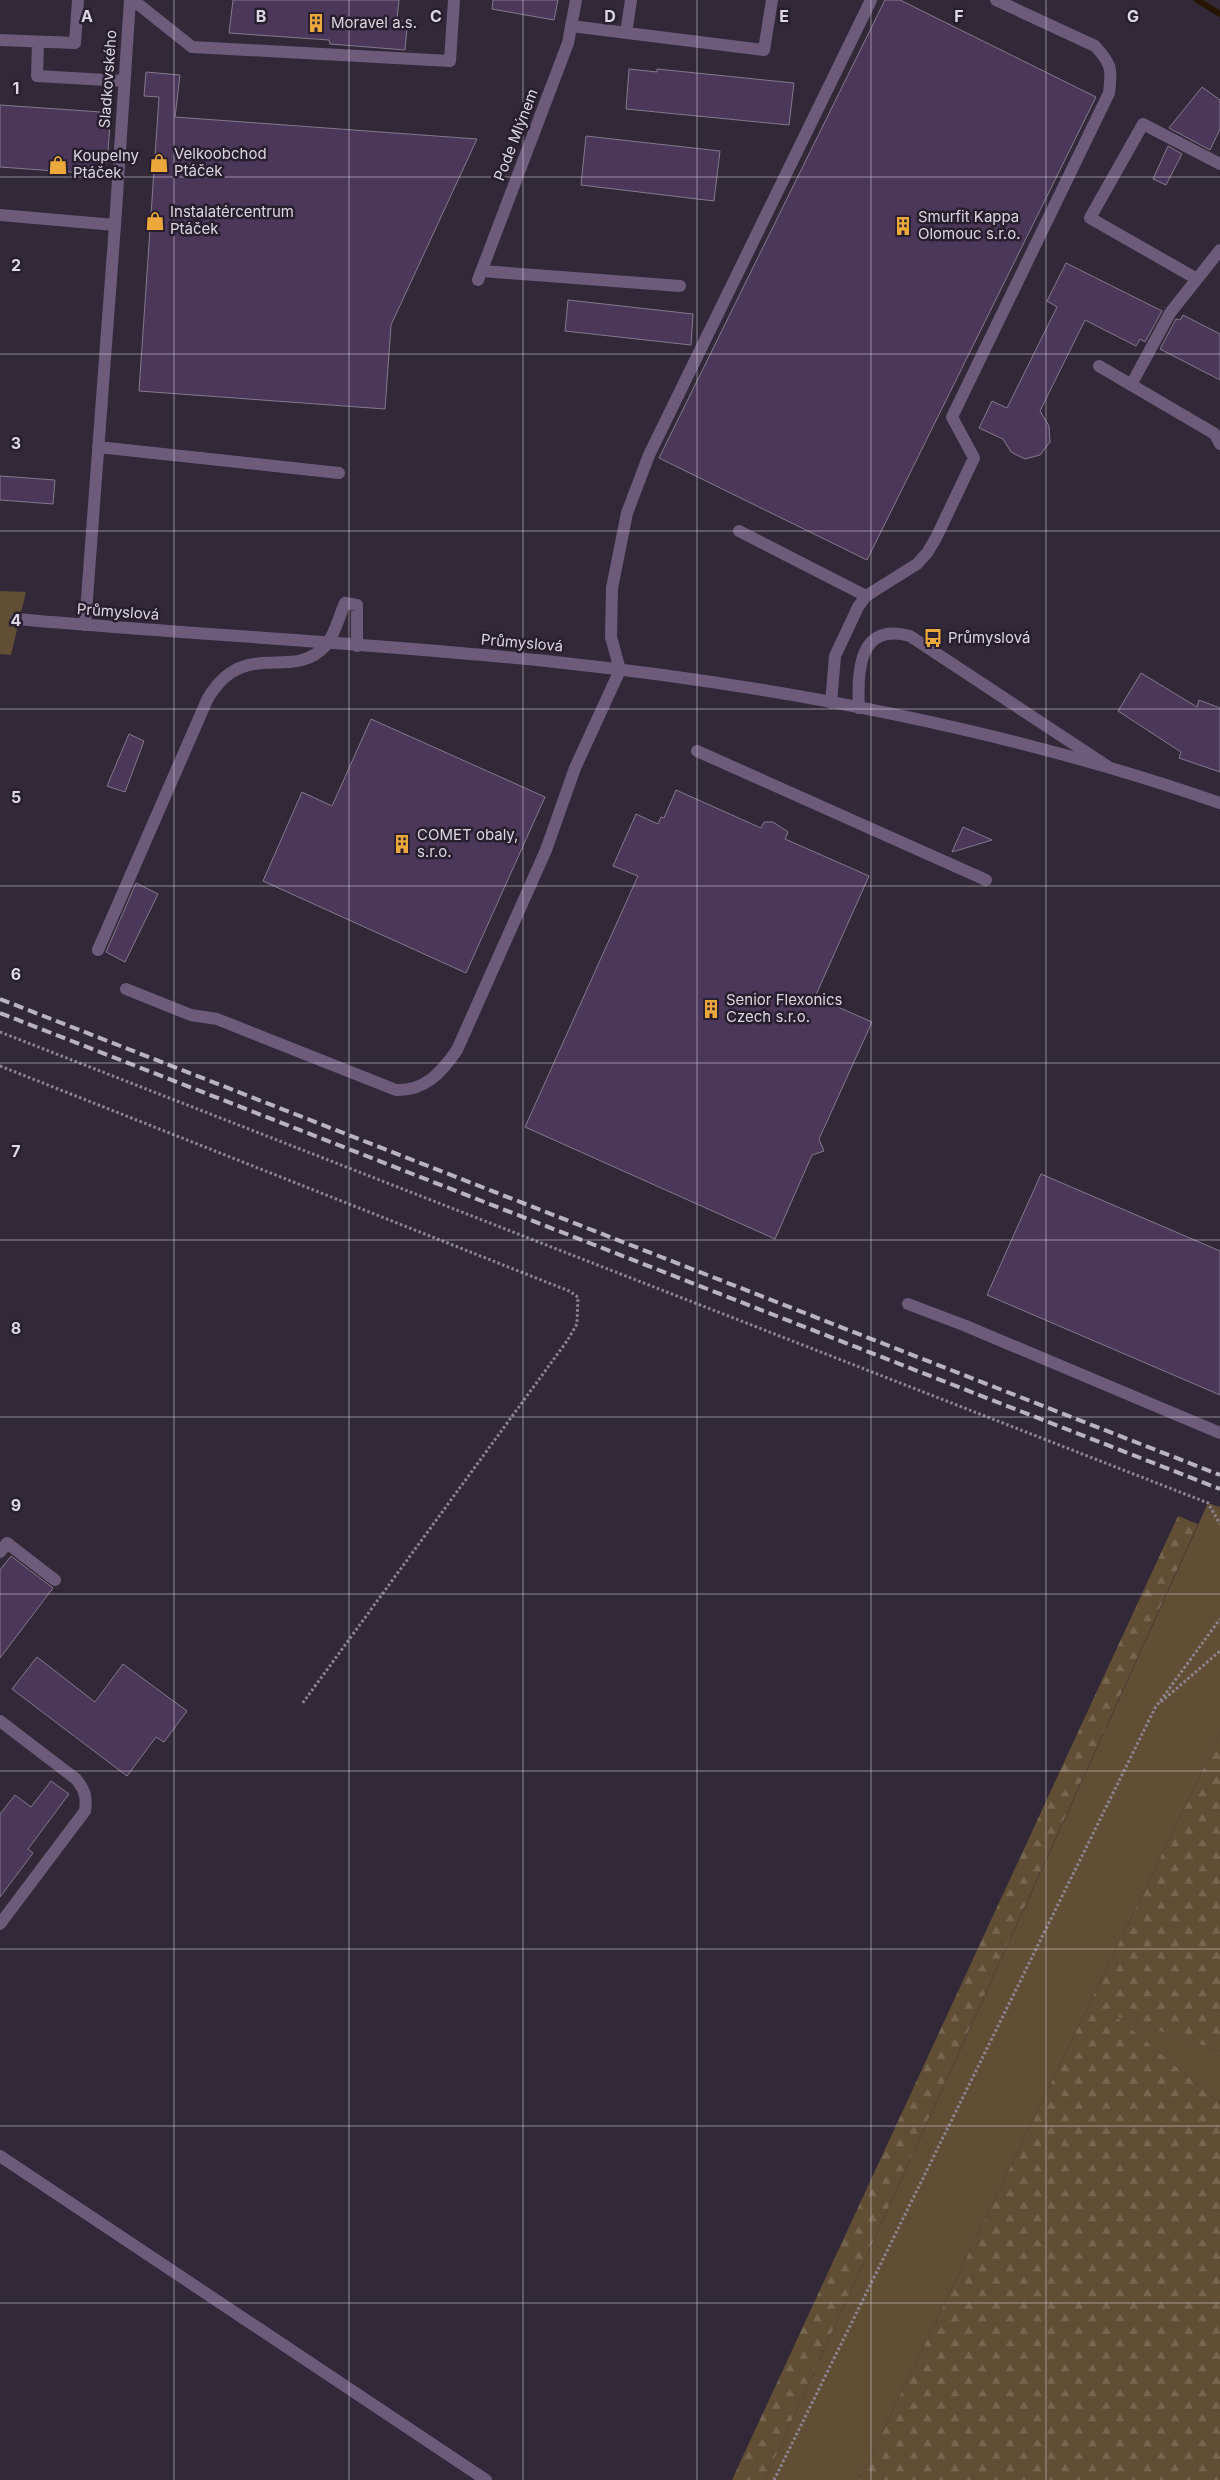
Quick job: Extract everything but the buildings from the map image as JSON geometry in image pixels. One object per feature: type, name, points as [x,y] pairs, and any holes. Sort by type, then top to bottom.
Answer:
[{"type":"street","points":[[0,40],[75,43],[78,0]]},
{"type":"street","points":[[132,0],[192,46],[450,61],[454,0]]},
{"type":"street","name":"Sladkovského","points":[[85,626],[124,81],[132,0]]},
{"type":"street","name":"Pode Mlýnem","points":[[576,0],[568,43],[480,275],[680,286]]},
{"type":"street","points":[[626,33],[631,0]]},
{"type":"street","points":[[571,26],[764,50],[772,0]]},
{"type":"street","points":[[126,989],[191,1015],[217,1018],[396,1090],[420,1087],[432,1080],[457,1050],[546,850],[576,768],[620,670],[611,637],[612,588],[626,513],[649,455],[870,0]]},
{"type":"street","points":[[831,703],[835,656],[840,643],[866,596],[917,564],[936,538],[974,458],[952,417],[1109,93],[1112,72],[1107,58],[1095,46],[996,0]]},
{"type":"street","points":[[38,42],[37,76],[124,81]]},
{"type":"street","points":[[1197,279],[1090,218],[1143,124],[1220,164]]},
{"type":"street","points":[[0,215],[115,225]]},
{"type":"street","points":[[1131,385],[1170,313],[1220,250]]},
{"type":"street","points":[[1099,366],[1215,434],[1220,444]]},
{"type":"street","points":[[98,447],[338,473]]},
{"type":"street","points":[[739,531],[866,596]]},
{"type":"street","points":[[98,950],[207,700],[218,684],[226,675],[249,664],[300,662],[309,659],[327,644],[345,603],[357,605],[357,646]]},
{"type":"street","name":"Průmyslová","points":[[16,619],[85,626],[546,661],[620,670],[831,703],[983,735],[1112,769],[1220,803]]},
{"type":"street","points":[[858,708],[857,677],[859,663],[867,648],[880,635],[894,632],[910,636],[1112,769]]},
{"type":"street","points":[[697,751],[986,880]]},
{"type":"street","points":[[908,1304],[966,1326],[1220,1433]]},
{"type":"street","points":[[0,1552],[7,1543],[55,1580]]},
{"type":"street","points":[[0,1721],[76,1779],[84,1789],[87,1799],[85,1811],[0,1924]]},
{"type":"street","points":[[0,2156],[486,2480]]},
{"type":"path","points":[[0,1032],[1208,1503],[1220,1524]]},
{"type":"path","points":[[0,1066],[569,1291],[578,1297],[579,1313],[577,1324],[567,1341],[302,1704]]},
{"type":"path","points":[[774,2480],[1155,1708],[1220,1618]]},
{"type":"path","points":[[1155,1708],[1220,1651]]},
{"type":"green space","points":[[0,591],[26,592],[11,655],[0,654]]},
{"type":"green space","points":[[1208,1503],[1220,1507],[1220,1734],[859,2480],[765,2480]]},
{"type":"green space","points":[[1178,1516],[1198,1524],[765,2480],[732,2480]]},
{"type":"green space","points":[[1220,1734],[1220,2051],[1115,2016],[1220,2103],[1220,2480],[859,2480]]},
{"type":"green space","points":[[1113,2015],[1220,2051],[1220,2103]]},
{"type":"waterway","points":[[1197,0],[1220,14]]},
{"type":"railway","points":[[0,999],[1220,1475]]},
{"type":"railway","points":[[0,1013],[1220,1489]]},
{"type":"place","name":"Moravel a.s.","points":[[316,23]]},
{"type":"place","name":"Velkoobchod Ptáček","points":[[159,163]]},
{"type":"place","name":"Koupelny Ptáček","points":[[58,165]]},
{"type":"place","name":"Instalatércentrum Ptáček","points":[[155,221]]},
{"type":"place","name":"Smurfit Kappa Olomouc s.r.o.","points":[[903,226]]},
{"type":"place","name":"Průmyslová","points":[[933,638]]},
{"type":"place","name":"COMET obaly, s.r.o.","points":[[402,844]]},
{"type":"place","name":"Senior Flexonics Czech s.r.o.","points":[[711,1009]]}]
